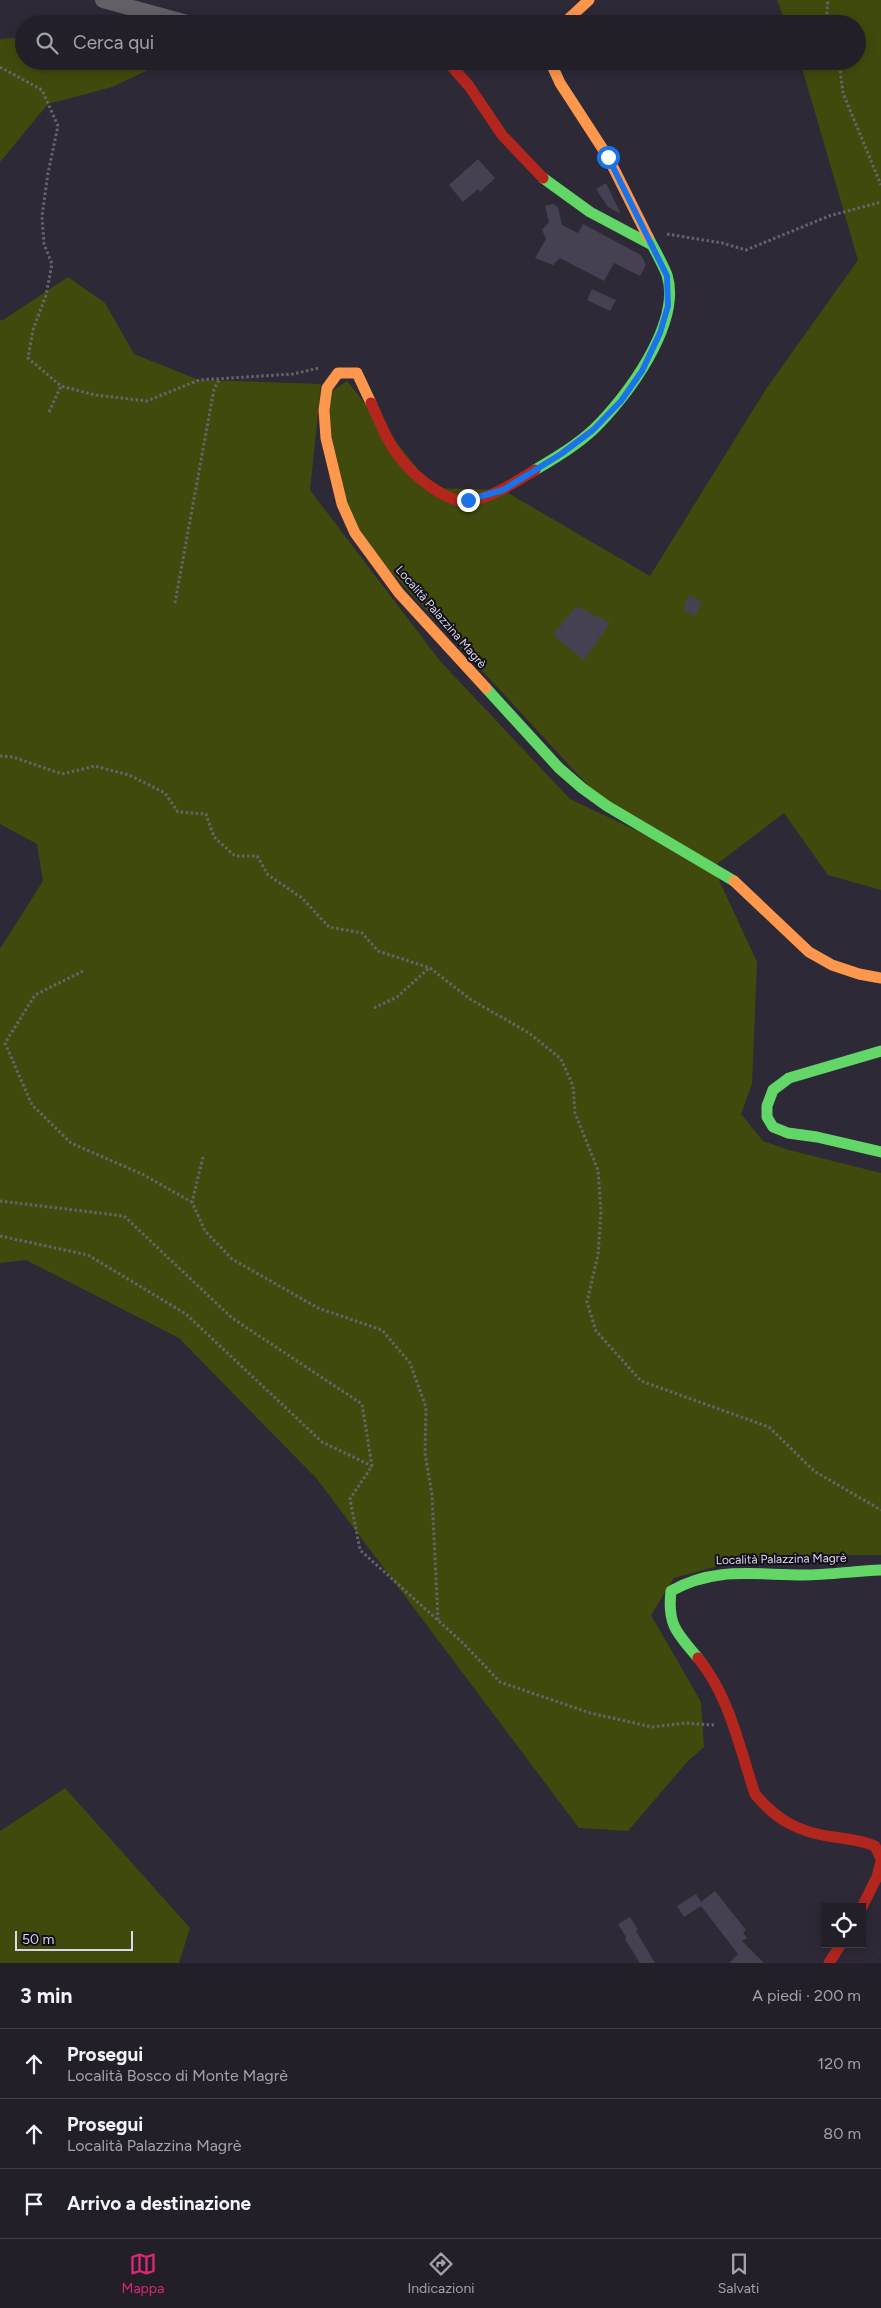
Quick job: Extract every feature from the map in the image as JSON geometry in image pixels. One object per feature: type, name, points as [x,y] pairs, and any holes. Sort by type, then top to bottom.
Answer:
[{"type":"main road","points":[[572,15],[588,0]]},
{"type":"main road","points":[[458,70],[507,142],[547,182],[602,219],[652,245]]},
{"type":"main road","points":[[338,373],[357,373],[388,440],[402,461],[433,488],[454,500],[468,500],[503,490],[561,454],[593,430],[621,401],[642,371],[660,333],[668,306],[667,276],[608,157],[560,83],[554,70]]},
{"type":"main road","name":"Località Palazzina Magrè","points":[[338,373],[327,388],[324,410],[326,438],[342,504],[355,533],[399,593],[559,768],[582,788],[738,883],[809,952],[832,965],[859,974],[881,978]]},
{"type":"main road","points":[[881,1051],[789,1078],[773,1090],[766,1106],[767,1117],[773,1127],[881,1152]]},
{"type":"main road","name":"Località Palazzina Magrè","points":[[864,1903],[877,1877],[881,1860],[876,1846],[864,1840],[822,1836],[802,1831],[785,1824],[767,1809],[756,1794],[732,1722],[717,1686],[700,1658],[682,1638],[670,1619],[672,1591],[685,1581],[713,1574],[803,1575],[881,1570]]},
{"type":"main road","points":[[830,1963],[839,1948]]},
{"type":"street","points":[[103,0],[159,15]]},
{"type":"path","points":[[827,15],[828,0]]},
{"type":"path","points":[[0,67],[42,90],[58,126],[48,173],[42,216],[44,244],[52,264],[46,295],[33,330],[28,358],[61,386],[95,395],[146,401],[199,380],[293,374],[319,368],[338,373]]},
{"type":"path","points":[[840,70],[843,93],[881,185]]},
{"type":"path","points":[[666,234],[722,243],[746,250],[829,216],[881,202]]},
{"type":"path","points":[[175,603],[214,389],[219,380]]},
{"type":"path","points":[[49,412],[61,386]]},
{"type":"path","points":[[0,756],[12,757],[62,774],[95,766],[129,775],[165,792],[178,812],[206,814],[214,837],[235,856],[257,856],[268,876],[302,898],[329,927],[362,933],[378,951],[430,968],[470,998],[529,1033],[561,1059],[573,1086],[575,1113],[598,1170],[601,1212],[598,1255],[587,1302],[596,1331],[641,1381],[769,1426],[814,1471],[881,1510]]},
{"type":"path","points":[[374,1008],[397,997],[430,968]]},
{"type":"path","points":[[83,971],[35,995],[5,1043],[32,1105],[71,1143],[142,1174],[192,1202],[205,1231],[232,1258],[318,1308],[382,1330],[410,1363],[426,1407],[425,1453],[433,1504],[438,1620]]},
{"type":"path","points":[[192,1202],[203,1157]]},
{"type":"path","points":[[0,1201],[124,1216],[232,1318],[362,1404],[372,1466],[350,1499],[360,1550],[438,1620],[500,1682],[590,1713],[652,1727],[684,1723],[713,1725],[732,1722]]},
{"type":"path","points":[[0,1236],[88,1255],[186,1314],[322,1442],[372,1466]]},
{"type":"green space","points":[[777,0],[881,0],[881,890],[828,875],[784,813],[713,867],[757,962],[752,1084],[741,1114],[763,1141],[789,1150],[881,1173],[881,1555],[809,1555],[718,1566],[674,1578],[651,1615],[701,1702],[704,1747],[687,1762],[628,1831],[579,1828],[317,1479],[179,1338],[26,1260],[0,1263],[0,949],[43,881],[37,844],[0,824],[0,320],[3,320],[68,277],[105,303],[134,354],[199,380],[321,384],[310,490],[440,661],[570,799],[705,863],[607,806],[355,533],[326,438],[332,391],[347,381],[433,488],[503,490],[650,576],[766,389],[858,260],[803,70],[866,70],[866,15],[783,15]]},
{"type":"green space","points":[[15,38],[15,70],[148,70],[112,87],[48,104],[0,162],[0,39]]},
{"type":"green space","points":[[65,1788],[190,1928],[179,1963],[0,1963],[0,1831]]},
{"type":"building","points":[[478,159],[495,178],[480,192],[478,189],[463,202],[449,185]]},
{"type":"building","points":[[606,183],[621,214],[608,207],[596,189]]},
{"type":"building","points":[[553,204],[558,207],[562,225],[578,233],[583,224],[641,255],[646,265],[640,276],[614,263],[604,281],[560,258],[553,265],[535,258],[546,239],[542,230],[549,222],[545,206]]},
{"type":"building","points":[[592,289],[616,300],[610,311],[587,300]]},
{"type":"building","points":[[689,595],[702,602],[695,616],[683,609]]},
{"type":"building","points":[[576,606],[610,623],[584,660],[553,635]]},
{"type":"building","points":[[715,1891],[746,1930],[743,1933],[747,1938],[742,1941],[764,1963],[729,1963],[738,1954],[701,1906],[684,1917],[677,1906],[696,1894],[701,1902]]},
{"type":"building","points":[[630,1917],[655,1963],[640,1963],[625,1939],[626,1937],[618,1924]]},
{"type":"traffic: fast","points":[[543,178],[590,212],[652,245]]},
{"type":"traffic: fast","points":[[535,470],[566,451],[594,429],[636,379],[649,358],[667,315],[670,294],[667,275],[648,237]]},
{"type":"traffic: fast","points":[[486,688],[559,768],[582,788],[607,806],[734,881]]},
{"type":"traffic: fast","points":[[881,1051],[789,1078],[773,1090],[767,1106],[767,1117],[773,1127],[788,1133],[817,1137],[881,1152]]},
{"type":"traffic: fast","points":[[698,1658],[679,1635],[672,1621],[671,1591],[687,1583],[719,1575],[752,1573],[813,1575],[881,1570]]},
{"type":"traffic: slow","points":[[573,15],[589,0]]},
{"type":"traffic: slow","points":[[554,70],[560,83],[608,157],[648,237]]},
{"type":"traffic: slow","points":[[371,403],[357,373],[338,373],[327,388],[324,410],[326,438],[342,504],[355,533],[399,593],[486,688]]},
{"type":"traffic: slow","points":[[734,881],[809,952],[832,965],[859,974],[881,978]]},
{"type":"traffic: jam","points":[[455,70],[469,86],[502,135],[543,178]]},
{"type":"traffic: jam","points":[[371,403],[388,440],[407,466],[432,488],[451,498],[461,501],[478,499],[503,489],[535,470]]},
{"type":"traffic: jam","points":[[698,1658],[709,1673],[726,1706],[755,1794],[763,1803],[780,1818],[810,1832],[860,1841],[875,1846],[881,1859]]},
{"type":"traffic: jam","points":[[864,1903],[877,1877],[881,1861]]},
{"type":"traffic: jam","points":[[829,1963],[838,1948]]},
{"type":"route","points":[[468,500],[484,497],[503,490],[561,454],[593,430],[621,401],[642,371],[660,333],[668,306],[667,276],[608,157]]}]
